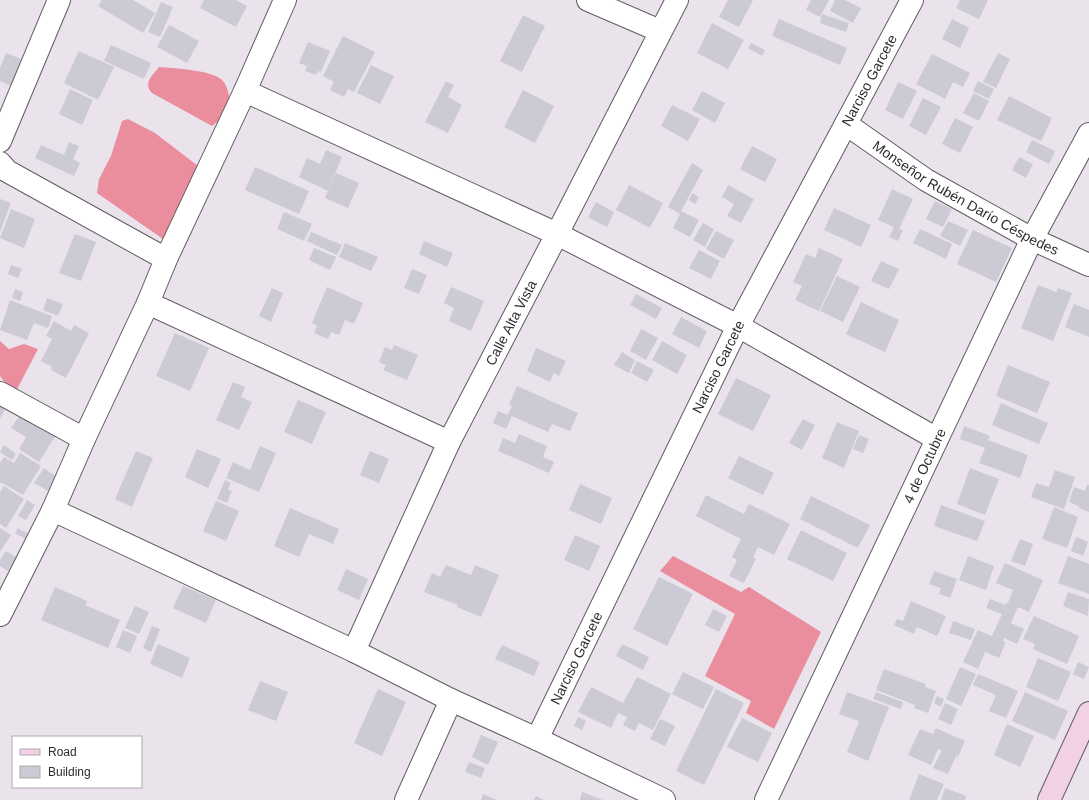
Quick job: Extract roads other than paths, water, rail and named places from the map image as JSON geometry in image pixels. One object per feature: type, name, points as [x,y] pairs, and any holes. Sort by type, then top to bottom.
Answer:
[{"type":"street","points":[[0,141],[59,0]]},
{"type":"street","points":[[0,615],[53,510],[84,439],[148,303],[166,259],[286,0]]},
{"type":"street","points":[[588,0],[660,31]]},
{"type":"street","name":"Calle Alta Vista","points":[[354,651],[449,442],[677,0]]},
{"type":"street","name":"Narciso Garcete","points":[[537,739],[738,326],[912,0]]},
{"type":"street","points":[[245,91],[557,234],[738,326],[937,439]]},
{"type":"street","name":"Monseñor Rubén Darío Céspedes","points":[[846,124],[926,180],[1032,239],[1089,265]]},
{"type":"street","name":"4 de Octubre","points":[[769,799],[1032,239],[1089,134]]},
{"type":"street","points":[[0,162],[7,171],[166,259]]},
{"type":"street","points":[[148,303],[449,442]]},
{"type":"street","points":[[0,393],[84,439]]},
{"type":"street","points":[[53,510],[354,651],[450,700],[537,739],[664,800]]},
{"type":"street","points":[[406,800],[450,700]]},
{"type":"street","points":[[1049,800],[1089,713]]}]
